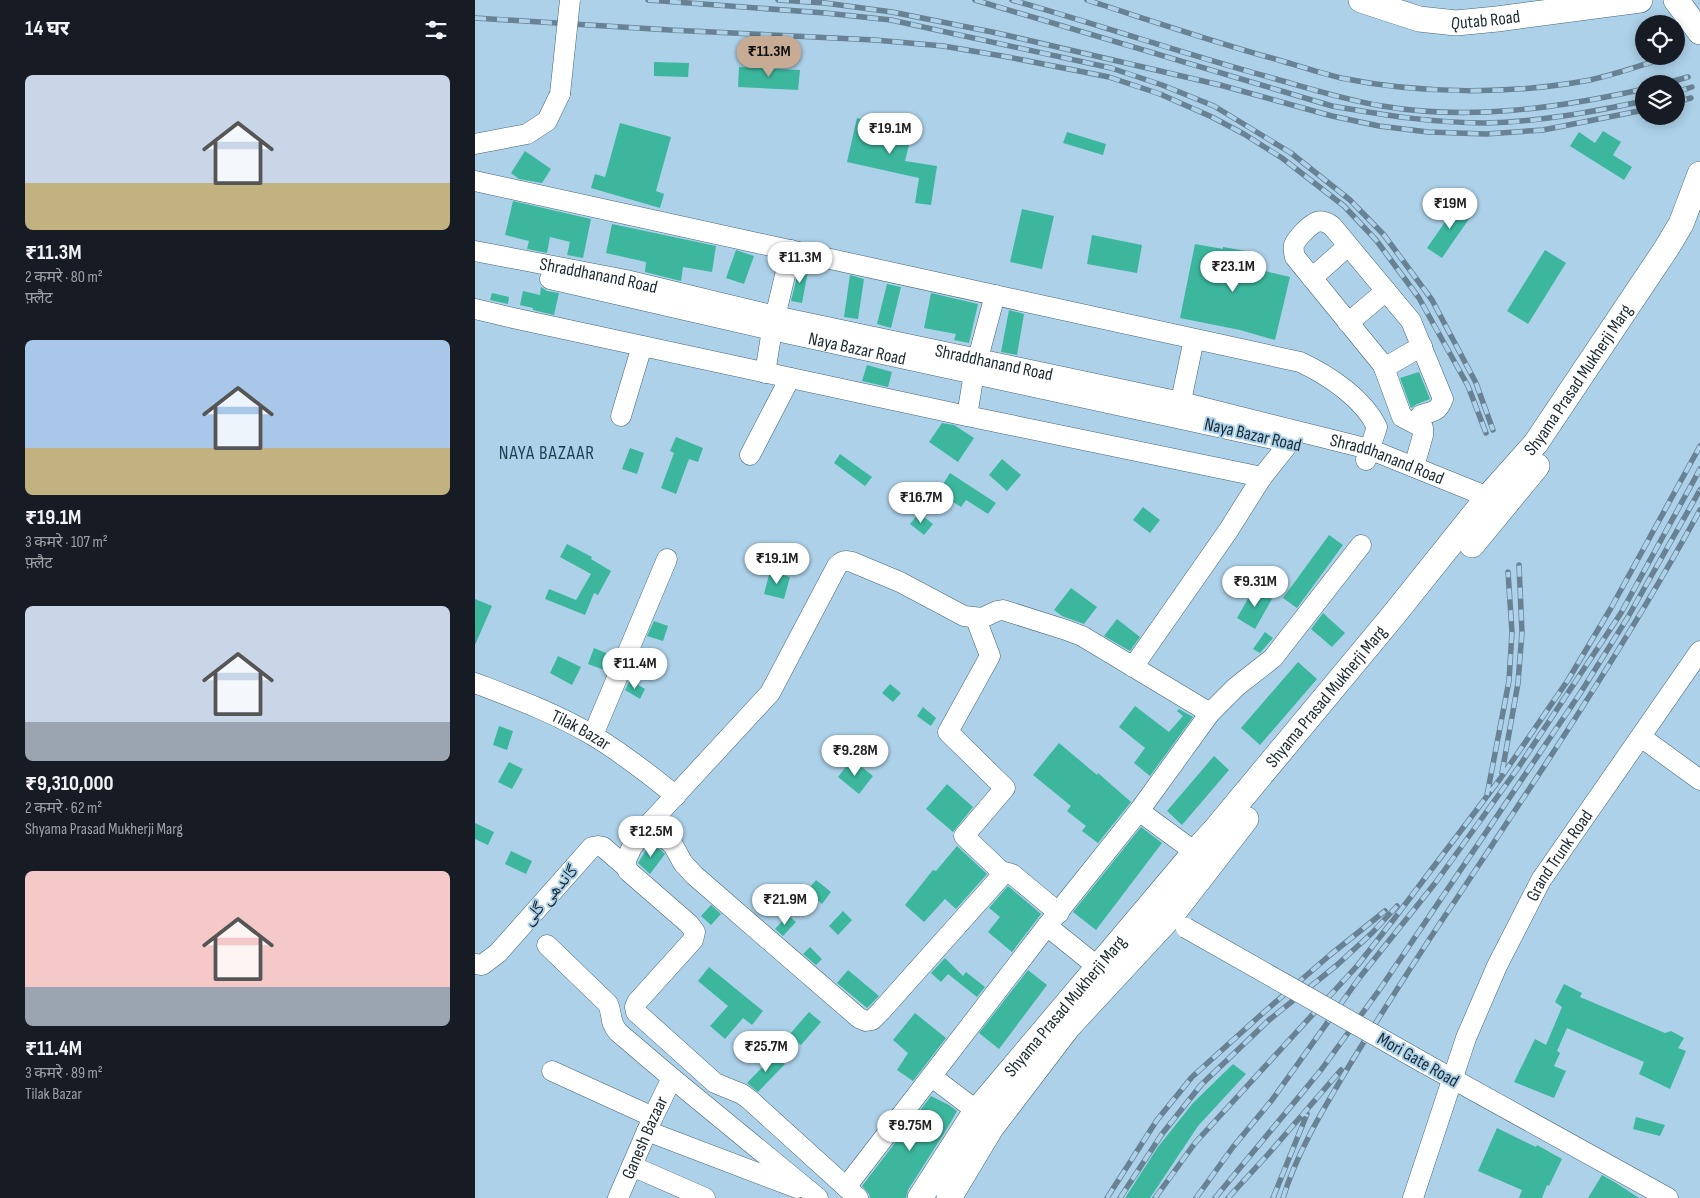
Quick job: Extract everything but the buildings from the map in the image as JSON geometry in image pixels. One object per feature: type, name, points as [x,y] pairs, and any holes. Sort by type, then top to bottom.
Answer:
[{"type":"main road","name":"Qutab Road","points":[[1361,0],[1419,19],[1456,23],[1640,0]]},
{"type":"main road","name":"Qutab Road","points":[[1401,0],[1422,7],[1456,11],[1549,0]]},
{"type":"main road","points":[[1676,0],[1700,32]]},
{"type":"main road","name":"Shyama Prasad Mukherji Marg","points":[[949,1198],[991,1128],[1068,1027],[1169,916],[1222,835],[1491,509],[1666,249],[1681,224],[1700,174]]},
{"type":"main road","name":"Shyama Prasad Mukherji Marg","points":[[1491,509],[1545,456],[1691,243],[1700,223]]},
{"type":"main road","name":"Shyama Prasad Mukherji Marg","points":[[920,1198],[977,1111],[1098,968],[1169,916],[1195,852],[1222,835]]},
{"type":"street","points":[[475,144],[527,134],[547,121],[560,94],[569,0]]},
{"type":"street","points":[[475,181],[1299,362],[1329,378],[1372,417],[1377,427],[1368,454]]},
{"type":"street","points":[[1414,467],[1424,432],[1420,426],[1402,417],[1383,368],[1295,257],[1293,251],[1295,241],[1318,221],[1329,224],[1411,321],[1443,398],[1440,407],[1436,411],[1421,415]]},
{"type":"street","points":[[1312,278],[1349,246]]},
{"type":"street","points":[[765,373],[773,323],[791,250]]},
{"type":"street","name":"Shraddhanand Road","points":[[475,251],[626,280],[773,323]]},
{"type":"street","name":"Naya Bazar Road","points":[[475,262],[773,323],[1179,410],[1290,442],[1368,454],[1491,509]]},
{"type":"street","points":[[1348,323],[1386,291]]},
{"type":"street","points":[[967,416],[976,366],[995,295]]},
{"type":"street","points":[[475,308],[765,373],[1262,477]]},
{"type":"street","points":[[1179,410],[1194,339]]},
{"type":"street","points":[[621,416],[642,346]]},
{"type":"street","points":[[1383,368],[1422,346]]},
{"type":"street","points":[[750,455],[790,378]]},
{"type":"street","name":"Shraddhanand Road","points":[[1179,410],[1368,454],[1414,467],[1491,509]]},
{"type":"street","points":[[1133,667],[1228,532],[1262,477],[1290,442]]},
{"type":"street","points":[[852,1193],[932,1077],[1139,811],[1210,713],[1236,687],[1273,658],[1361,544]]},
{"type":"street","points":[[593,735],[667,559]]},
{"type":"street","points":[[625,866],[627,854],[649,824],[770,693],[841,562],[848,560],[900,582],[964,616],[982,618],[997,611],[1007,611],[1075,633],[1210,713]]},
{"type":"street","points":[[976,618],[990,656],[948,732],[1005,788],[964,836],[1003,873]]},
{"type":"street","name":"Grand Trunk Road","points":[[1413,1198],[1466,1038],[1497,966],[1541,880],[1700,651]]},
{"type":"street","name":"Tilak Bazar","points":[[475,683],[566,720],[593,735],[646,772],[675,796]]},
{"type":"street","points":[[1641,736],[1700,780]]},
{"type":"street","points":[[1139,811],[1195,852]]},
{"type":"street","points":[[649,824],[673,845],[683,863],[694,875],[859,1018],[866,1021],[872,1020],[881,1011],[1003,873],[1007,872],[1012,874],[1098,968]]},
{"type":"street","name":"گاندھی گلی","points":[[475,964],[482,965],[498,953],[592,848],[603,847],[689,924],[695,932],[693,940],[637,1002],[635,1006],[636,1012],[715,1083],[742,1094],[750,1100],[852,1193]]},
{"type":"street","name":"Mori Gate Road","points":[[1169,916],[1452,1080],[1668,1198]]},
{"type":"street","points":[[547,945],[608,1004],[613,1026],[672,1078],[816,1196]]},
{"type":"street","points":[[552,1072],[650,1124],[816,1196]]},
{"type":"street","points":[[932,1077],[977,1111]]},
{"type":"street","name":"Ganesh Bazaar","points":[[618,1198],[672,1078]]},
{"type":"street","points":[[632,1166],[705,1198]]},
{"type":"railway","points":[[648,0],[825,13],[891,20],[1111,68],[1162,85],[1214,106],[1291,153],[1350,200],[1384,235],[1432,300],[1476,383],[1493,430]]},
{"type":"railway","points":[[778,0],[825,3],[892,12],[997,33],[1220,85],[1332,116],[1379,126],[1428,132],[1486,134],[1543,130],[1635,112]]},
{"type":"railway","points":[[975,0],[1332,106],[1389,115],[1446,122],[1485,123],[1565,116],[1635,103]]},
{"type":"railway","points":[[1012,0],[1243,70],[1382,106],[1415,110],[1481,112],[1547,107],[1635,91]]},
{"type":"railway","points":[[1087,0],[1326,74],[1402,87],[1465,91],[1528,88],[1600,78],[1642,65]]},
{"type":"railway","points":[[475,18],[875,40],[943,46],[1109,77],[1160,94],[1212,117],[1244,134],[1282,158],[1344,206],[1376,240],[1419,298],[1468,386],[1486,433]]},
{"type":"railway","points":[[1685,89],[1692,87]]},
{"type":"railway","points":[[1685,100],[1691,98]]},
{"type":"railway","points":[[1155,1198],[1195,1143],[1357,966],[1500,779],[1568,680],[1611,608],[1700,446]]},
{"type":"railway","points":[[1196,1198],[1233,1147],[1272,1100],[1360,977],[1436,882],[1518,768],[1621,613],[1700,469]]},
{"type":"railway","points":[[1215,1198],[1321,1070],[1380,989],[1581,692],[1628,617],[1700,490]]},
{"type":"railway","points":[[1283,1198],[1296,1162],[1352,1061],[1417,958],[1583,707],[1643,609],[1700,510]]},
{"type":"railway","points":[[1502,773],[1518,683],[1522,632],[1519,565]]},
{"type":"railway","points":[[1487,795],[1509,681],[1512,632],[1508,572]]},
{"type":"railway","points":[[1120,1198],[1162,1134],[1201,1085],[1269,1020],[1337,965],[1372,933],[1397,906]]},
{"type":"railway","points":[[1107,1198],[1157,1120],[1192,1077],[1330,955],[1385,911]]},
{"type":"railway","points":[[1228,1198],[1341,1070]]},
{"type":"railway","points":[[1273,1198],[1307,1114]]},
{"type":"district","name":"NAYA BAZAAR","points":[[547,453]]}]
